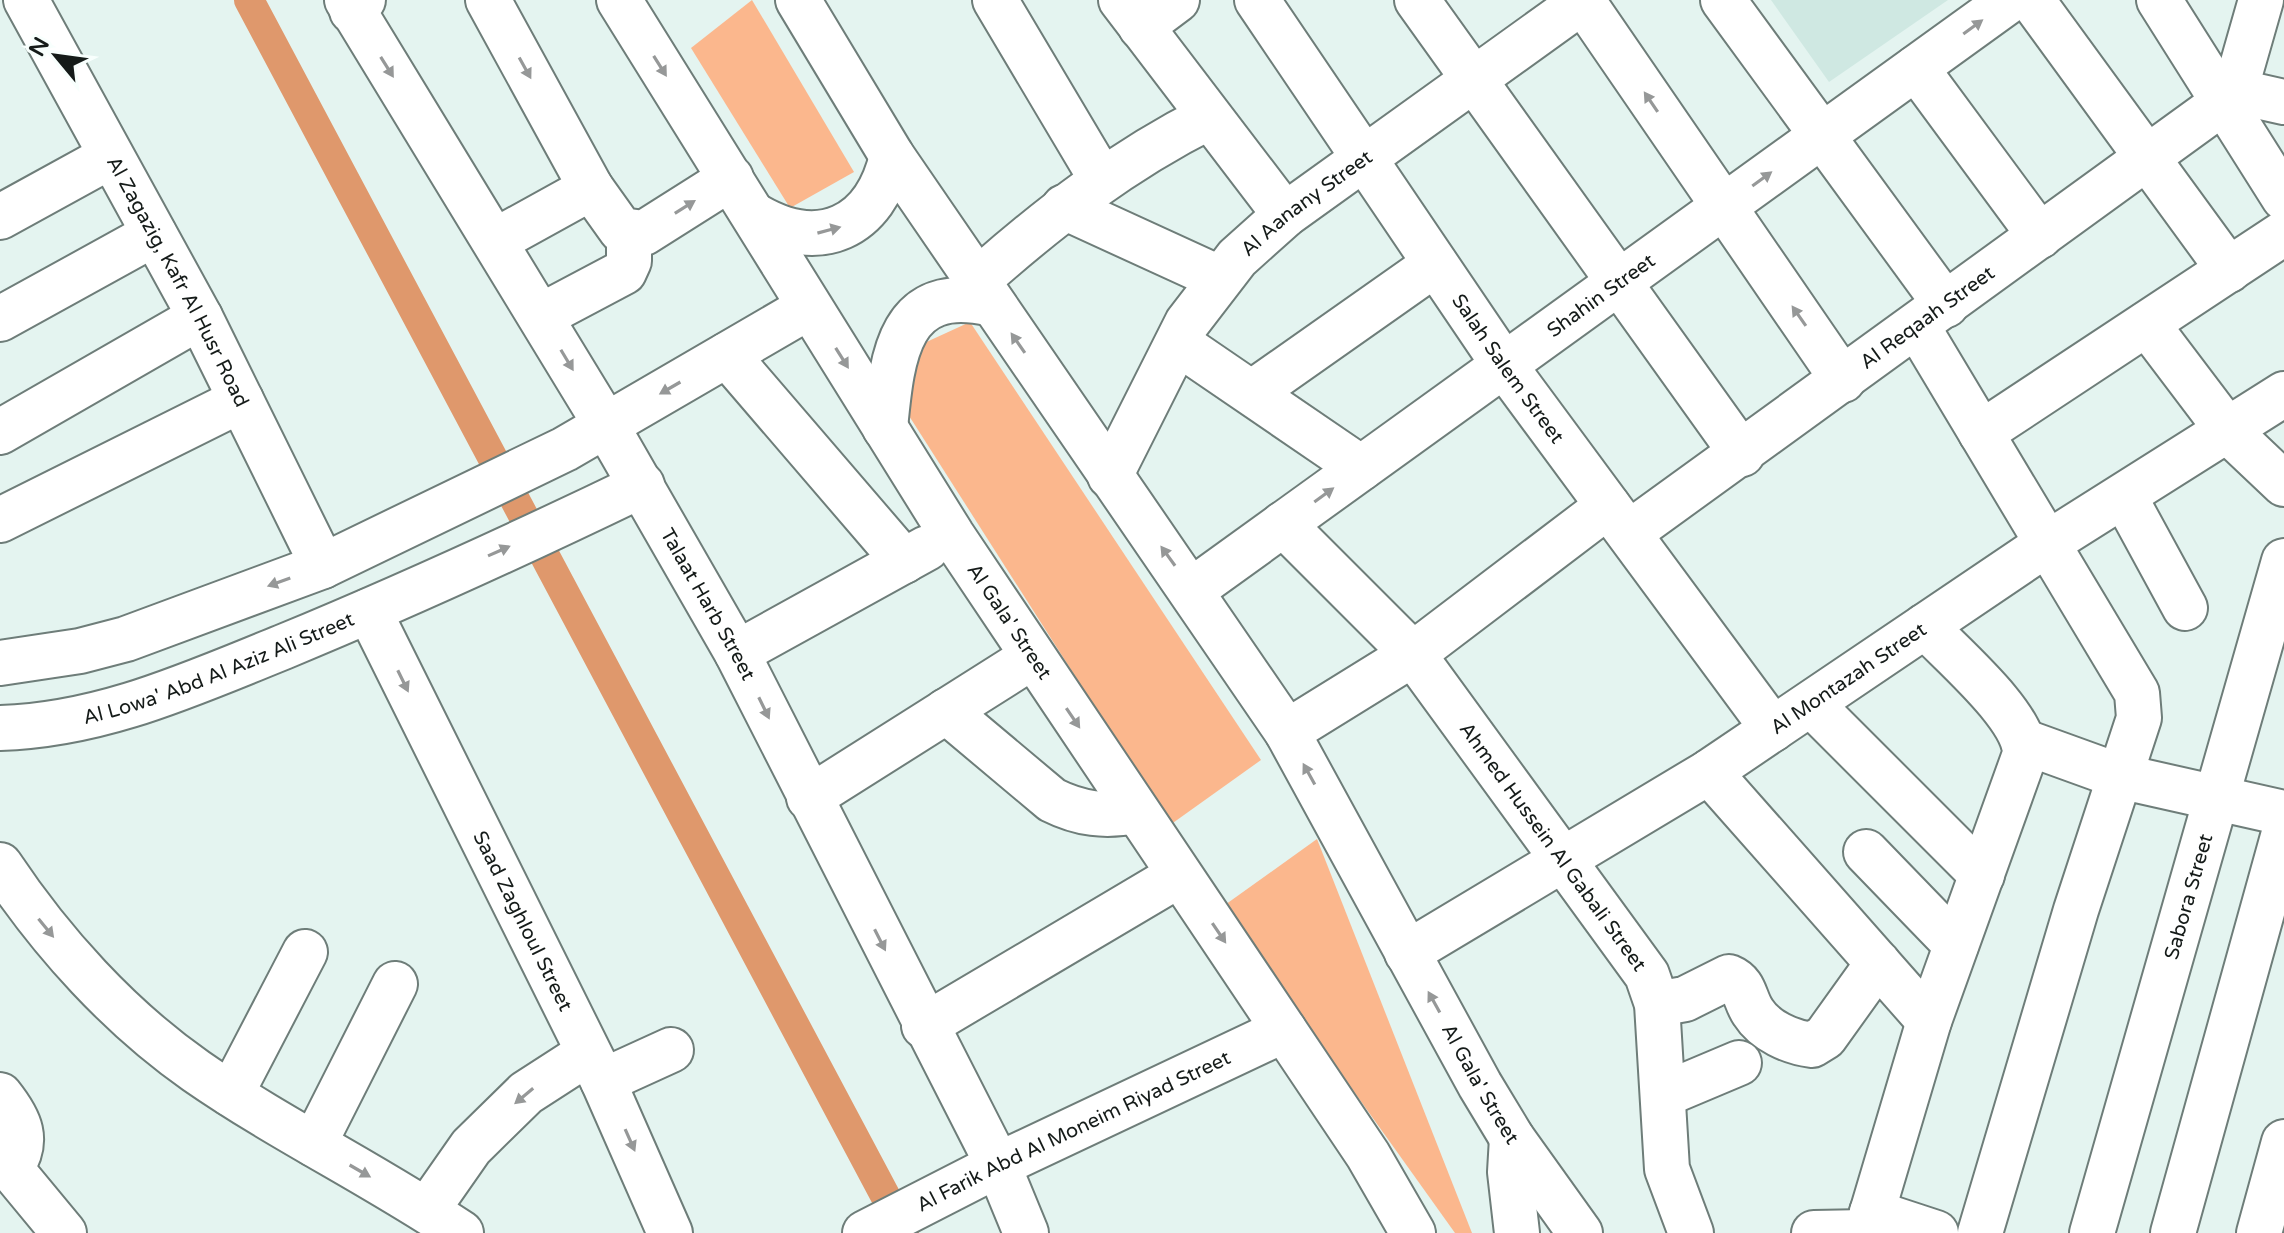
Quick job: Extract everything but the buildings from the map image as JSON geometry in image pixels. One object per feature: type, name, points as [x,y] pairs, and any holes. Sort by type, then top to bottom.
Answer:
[{"type":"main road","name":"Al Zagazig, Kafr Al Husr Road","points":[[26,0],[200,317],[323,566]]},
{"type":"main road","points":[[488,0],[591,188],[616,225],[629,233],[644,233],[731,178]]},
{"type":"main road","name":"Al Gala' Street","points":[[619,0],[952,535],[1368,1155],[1413,1233]]},
{"type":"main road","name":"Al Gala' Street","points":[[798,0],[892,156],[1287,732],[1512,1138],[1580,1233]]},
{"type":"main road","points":[[995,0],[1102,180]]},
{"type":"main road","points":[[1177,0],[1131,14],[1285,215]]},
{"type":"main road","name":"Salah Salem Street","points":[[1257,0],[1504,365],[1773,729]]},
{"type":"main road","points":[[1417,0],[1742,454]]},
{"type":"main road","points":[[1723,0],[1822,135],[1931,316],[1981,433],[2137,693],[2139,718],[1980,1233]]},
{"type":"main road","name":"Shahin Street","points":[[1192,590],[2010,0]]},
{"type":"main road","points":[[2032,0],[2229,270]]},
{"type":"main road","points":[[2226,93],[2261,0]]},
{"type":"main road","points":[[1582,1],[1843,380]]},
{"type":"main road","name":"Al Aanany Street","points":[[1110,476],[1187,323],[1219,278],[1285,215],[1582,1]]},
{"type":"main road","name":"Talaat Harb Street","points":[[354,4],[642,485],[737,653],[924,1026],[998,1165],[1026,1233]]},
{"type":"main road","points":[[1981,433],[2229,270],[2283,204],[2226,93],[2173,8]]},
{"type":"main road","points":[[1916,68],[2040,236]]},
{"type":"main road","points":[[2226,93],[2284,102]]},
{"type":"main road","name":"Al Reqaah Street","points":[[1287,732],[1618,520],[1742,454],[2147,158],[2226,93]]},
{"type":"main road","points":[[885,428],[898,340],[914,318],[937,303],[984,293],[1064,207],[1159,142],[1209,117]]},
{"type":"main road","points":[[0,217],[111,156]]},
{"type":"main road","points":[[756,216],[791,232],[830,232],[853,221],[873,204],[886,181],[892,156]]},
{"type":"main road","points":[[495,241],[591,188]]},
{"type":"main road","points":[[1064,207],[1219,278]]},
{"type":"main road","points":[[541,316],[624,272],[629,261],[629,233]]},
{"type":"main road","points":[[0,319],[154,234]]},
{"type":"main road","points":[[1253,392],[1435,264]]},
{"type":"main road","points":[[16,727],[12,661],[126,639],[323,566],[565,449],[809,307]]},
{"type":"main road","points":[[6,415],[200,317]]},
{"type":"main road","points":[[2147,324],[2228,431],[2284,484]]},
{"type":"main road","points":[[1178,343],[1361,468]]},
{"type":"main road","points":[[727,355],[904,561]]},
{"type":"main road","name":"Al Montazah Street","points":[[1407,953],[1709,772],[2048,543],[2284,394]]},
{"type":"main road","points":[[0,520],[241,400]]},
{"type":"main road","name":"Al Lowa' Abd Al Aziz Ali Street","points":[[16,727],[82,720],[131,707],[369,611],[642,485]]},
{"type":"main road","points":[[2124,496],[2185,608]]},
{"type":"main road","name":"Ahmed Hussein Al Gabali Street","points":[[1283,524],[1413,654],[1647,975],[1657,1004],[1667,1169],[1691,1233]]},
{"type":"main road","points":[[737,653],[952,535]]},
{"type":"main road","name":"Sabora Street","points":[[2092,1233],[2284,561]]},
{"type":"main road","name":"Saad Zaghloul Street","points":[[369,611],[596,1067],[670,1233]]},
{"type":"main road","points":[[1868,1226],[1929,1021],[2020,772],[2025,742],[2014,721],[1925,626]]},
{"type":"main road","points":[[809,798],[1032,657]]},
{"type":"main road","points":[[1812,705],[1982,875]]},
{"type":"main road","points":[[946,711],[1052,800],[1084,813],[1136,811]]},
{"type":"main road","points":[[2025,742],[2119,776],[2284,813]]},
{"type":"main road","points":[[1709,772],[1929,1021]]},
{"type":"main road","points":[[2173,1233],[2284,833]]},
{"type":"main road","points":[[1866,852],[1956,945]]},
{"type":"main road","points":[[0,865],[46,929],[92,980],[141,1027],[231,1094],[440,1224],[471,1147],[526,1093],[596,1067],[671,1050]]},
{"type":"main road","points":[[924,1026],[1179,875]]},
{"type":"main road","points":[[231,1094],[305,952]]},
{"type":"main road","points":[[1657,1004],[1685,999],[1729,977],[1744,989],[1751,1010],[1770,1030],[1812,1045],[1825,1037],[1878,963]]},
{"type":"main road","points":[[314,1144],[395,984]]},
{"type":"main road","name":"Al Farik Abd Al Moneim Riyad Street","points":[[865,1233],[998,1165],[1284,1030]]},
{"type":"main road","points":[[1663,1095],[1739,1063]]},
{"type":"main road","points":[[2,1101],[22,1132],[21,1151],[5,1173],[64,1233]]},
{"type":"main road","points":[[1512,1138],[1510,1172],[1517,1233]]},
{"type":"main road","points":[[2259,1233],[2284,1142]]},
{"type":"main road","points":[[1814,1233],[1868,1226],[1936,1233]]},
{"type":"shaded area","points":[[752,0],[854,172],[790,208],[691,48]]},
{"type":"shaded area","points":[[1771,0],[1948,0],[1829,82]]},
{"type":"shaded area","points":[[970,322],[1261,760],[1170,825],[904,408],[909,350]]},
{"type":"shaded area","points":[[1317,839],[1472,1233],[1455,1233],[1222,907]]},
{"type":"waterway","points":[[249,0],[904,1231]]}]
